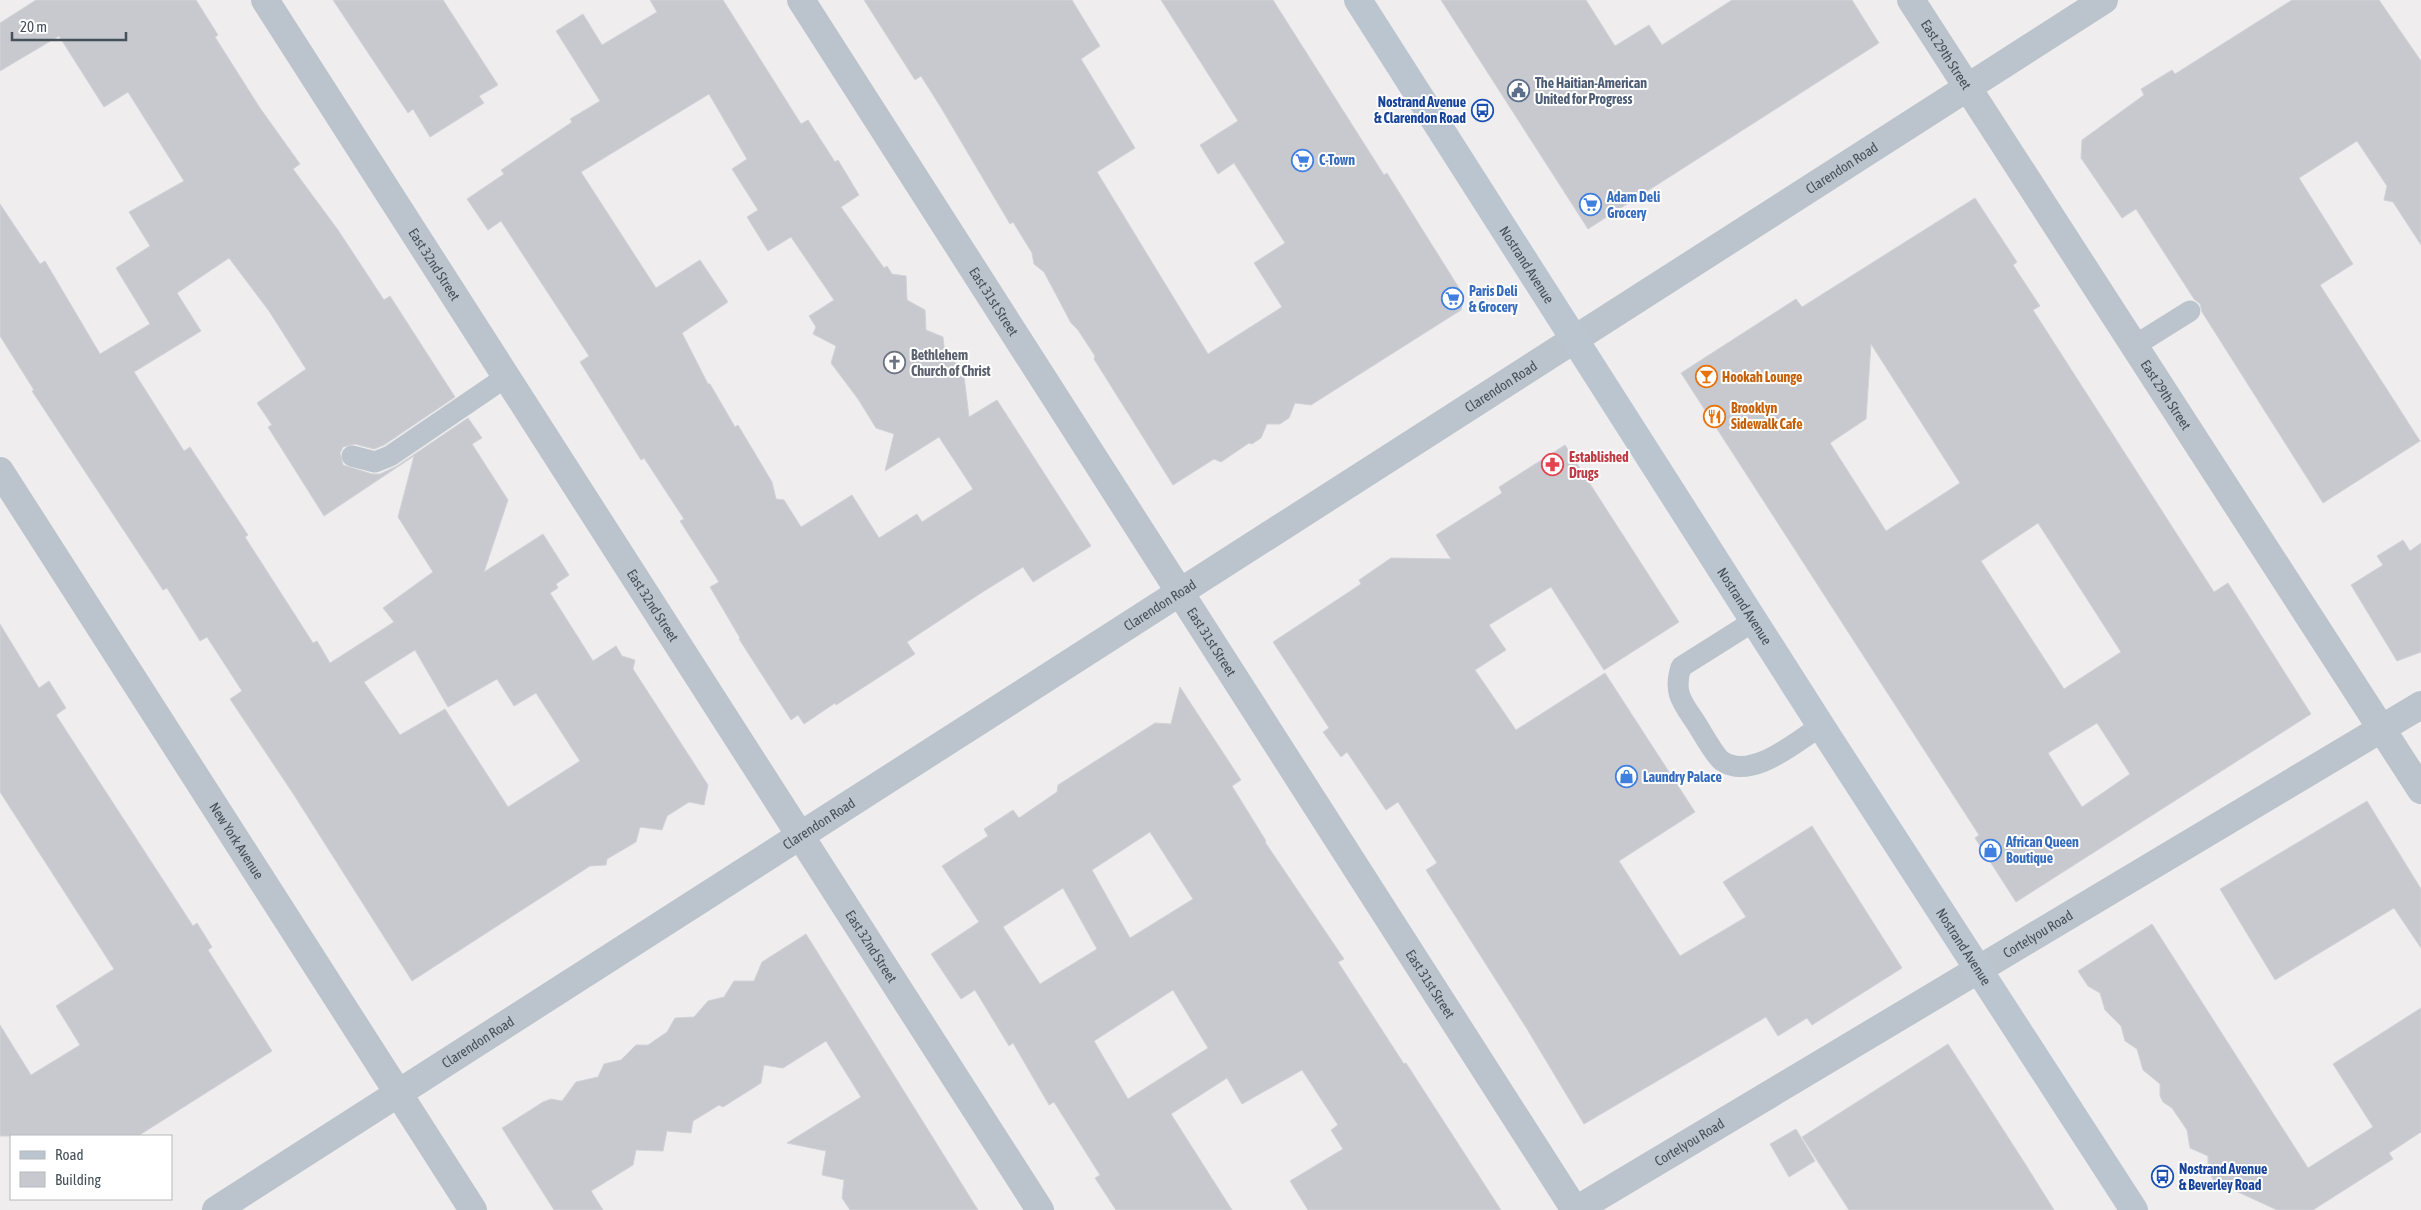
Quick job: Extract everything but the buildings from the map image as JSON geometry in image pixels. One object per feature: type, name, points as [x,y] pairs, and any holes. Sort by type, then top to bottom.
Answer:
[{"type":"main road","name":"Nostrand Avenue","points":[[1358,0],[1821,726],[2134,1210]]},
{"type":"street","name":"East 32nd Street","points":[[265,0],[1040,1210]]},
{"type":"street","name":"East 31st Street","points":[[801,0],[1576,1210]]},
{"type":"street","name":"East 29th Street","points":[[1911,0],[2421,790]]},
{"type":"street","name":"Clarendon Road","points":[[216,1210],[2104,0]]},
{"type":"street","name":"New York Avenue","points":[[0,471],[473,1210]]},
{"type":"street","name":"Cortelyou Road","points":[[1576,1210],[2421,706]]},
{"type":"lane","points":[[2134,346],[2190,311]]},
{"type":"lane","points":[[352,456],[375,462],[390,456],[506,377]]},
{"type":"lane","points":[[1754,621],[1681,667],[1676,683],[1680,699],[1721,760],[1738,768],[1759,765],[1821,726]]},
{"type":"place","name":"The Haitian-American United for Progress","points":[[1519,91]]},
{"type":"place","name":"Nostrand Avenue & Clarendon Road","points":[[1482,110]]},
{"type":"place","name":"C-Town","points":[[1303,160]]},
{"type":"place","name":"Adam Deli Grocery","points":[[1591,205]]},
{"type":"place","name":"Paris Deli & Grocery","points":[[1453,299]]},
{"type":"place","name":"Bethlehem Church of Christ","points":[[895,363]]},
{"type":"place","name":"Hookah Lounge","points":[[1706,377]]},
{"type":"place","name":"Brooklyn Sidewalk Cafe","points":[[1715,416]]},
{"type":"place","name":"Established Drugs","points":[[1553,465]]},
{"type":"place","name":"Laundry Palace","points":[[1627,777]]},
{"type":"place","name":"African Queen Boutique","points":[[1990,850]]},
{"type":"place","name":"Nostrand Avenue & Beverley Road","points":[[2163,1177]]}]
